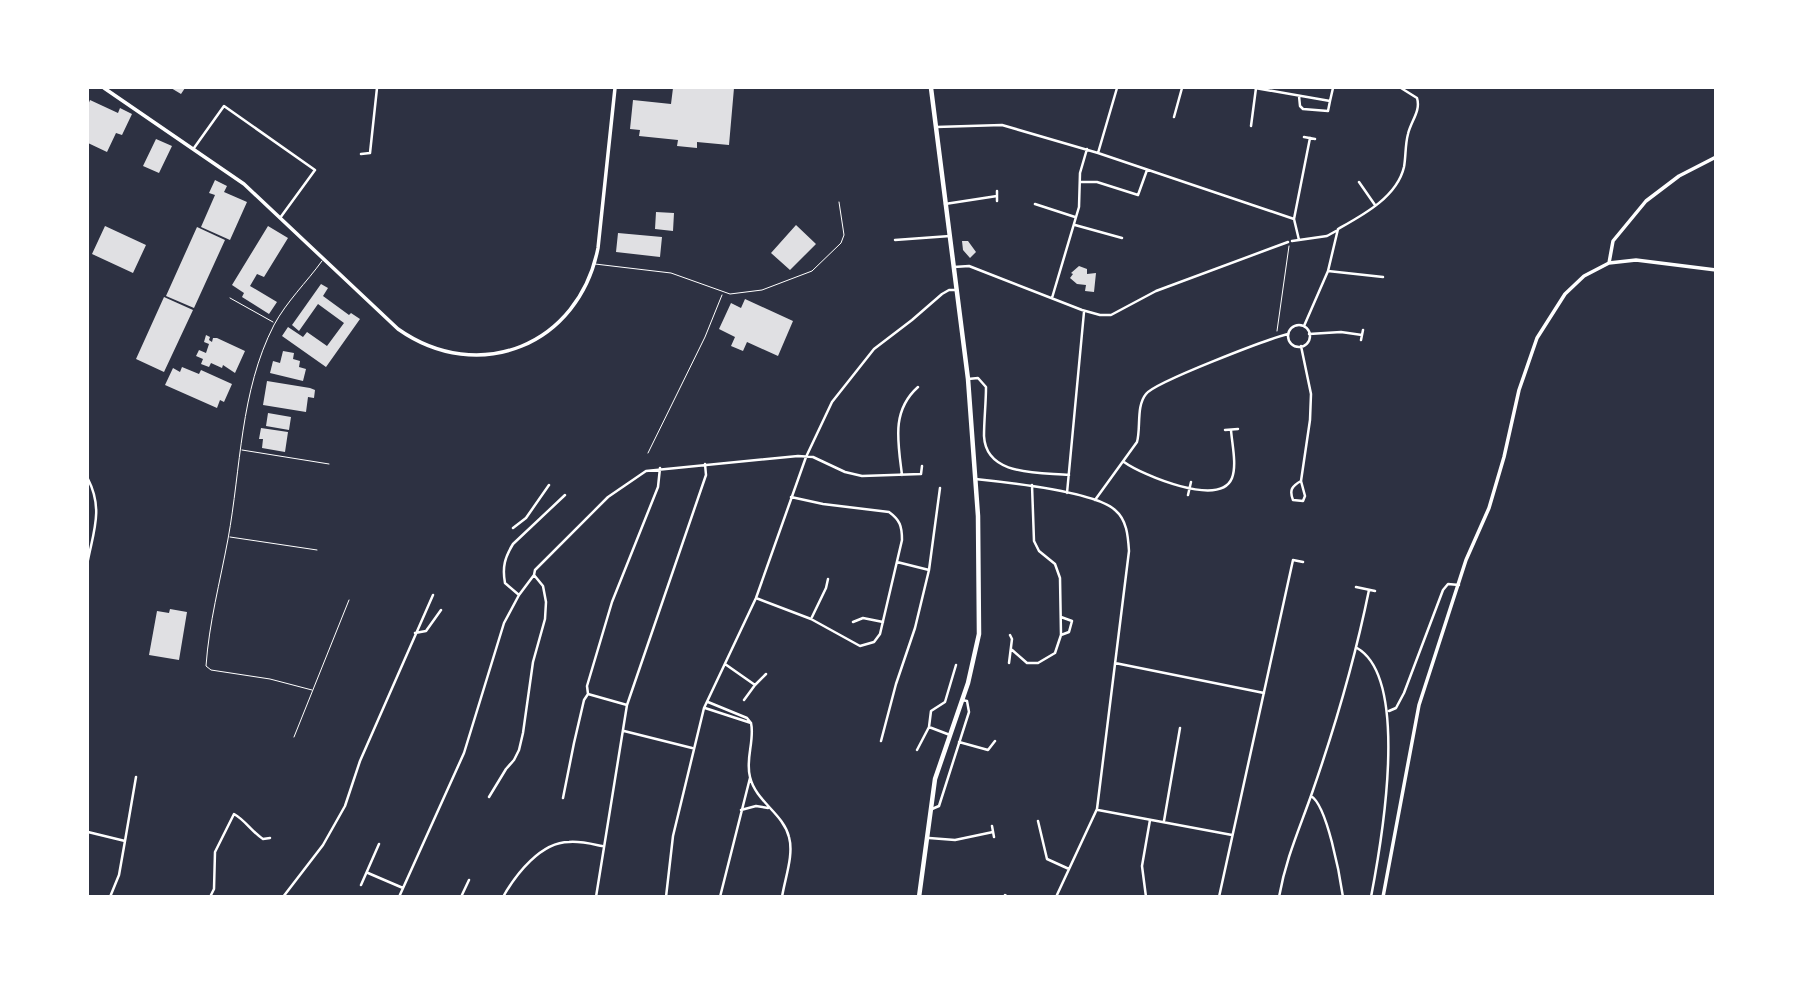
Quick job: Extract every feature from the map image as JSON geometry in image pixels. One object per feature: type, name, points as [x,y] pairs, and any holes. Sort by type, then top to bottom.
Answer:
[{"type":"highway","points":[[919,897],[935,779],[974,662],[979,634],[976,479],[968,379],[931,88]]},
{"type":"street","points":[[104,88],[227,171],[398,330],[428,347],[461,356],[496,354],[530,342],[546,333],[583,292],[595,264],[615,88]]},
{"type":"street","points":[[361,154],[370,153],[377,88]]},
{"type":"street","points":[[1098,153],[1117,88],[1111,88]]},
{"type":"street","points":[[1174,117],[1182,88]]},
{"type":"street","points":[[1251,127],[1256,88],[1284,90],[1299,96],[1330,101]]},
{"type":"street","points":[[1299,96],[1303,109],[1328,111],[1333,88]]},
{"type":"street","points":[[954,267],[969,265],[1100,316],[1111,315],[1156,291],[1290,242],[1327,236],[1385,199],[1396,186],[1404,167],[1408,133],[1419,108],[1417,98],[1401,88]]},
{"type":"street","points":[[194,149],[224,107],[315,170],[280,218]]},
{"type":"street","points":[[936,127],[1002,125],[1087,149],[1294,219]]},
{"type":"street","points":[[1304,137],[1315,139]]},
{"type":"street","points":[[1299,240],[1294,219],[1310,138]]},
{"type":"street","points":[[1052,299],[1079,207],[1080,173],[1087,149]]},
{"type":"street","points":[[1609,263],[1613,242],[1646,201],[1679,176],[1716,157]]},
{"type":"street","points":[[1080,182],[1097,182],[1138,195],[1147,170]]},
{"type":"street","points":[[1359,182],[1374,205]]},
{"type":"street","points":[[945,204],[997,198],[997,191]]},
{"type":"street","points":[[1035,204],[1076,217]]},
{"type":"street","points":[[1074,225],[1122,238]]},
{"type":"street","points":[[1304,326],[1328,271],[1338,229]]},
{"type":"street","points":[[895,240],[950,236]]},
{"type":"street","points":[[1383,897],[1419,705],[1466,560],[1489,508],[1519,390],[1537,338],[1565,294],[1584,276],[1609,263],[1636,260],[1716,270]]},
{"type":"street","points":[[1328,271],[1382,280],[1383,272]]},
{"type":"street","points":[[666,897],[673,836],[706,701],[756,598],[806,457],[832,402],[874,349],[942,294],[957,290]]},
{"type":"street","points":[[1067,493],[1084,310]]},
{"type":"street","points":[[1095,500],[1137,442],[1141,431],[1141,404],[1145,394],[1155,387],[1288,334],[1294,326],[1304,326]]},
{"type":"street","points":[[1304,326],[1310,334]]},
{"type":"street","points":[[1310,334],[1362,332],[1361,340]]},
{"type":"street","points":[[1288,334],[1293,345],[1301,346],[1308,342],[1310,334]]},
{"type":"street","points":[[1300,481],[1290,493],[1293,500],[1298,502],[1305,496],[1300,481],[1310,420],[1311,394],[1301,346]]},
{"type":"street","points":[[968,379],[978,378],[986,387],[984,438],[986,448],[998,462],[1016,470],[1069,475]]},
{"type":"street","points":[[902,475],[900,413],[906,397],[918,387]]},
{"type":"street","points":[[1225,430],[1238,429]]},
{"type":"street","points":[[1124,462],[1153,478],[1190,488],[1216,491],[1229,484],[1234,470],[1231,430]]},
{"type":"street","points":[[399,897],[457,771],[505,623],[519,595],[543,562],[608,498],[638,475],[660,468],[806,457],[813,457],[845,472],[862,475],[921,474],[922,466]]},
{"type":"street","points":[[596,897],[627,705],[706,475],[705,464]]},
{"type":"street","points":[[563,798],[584,700],[588,694],[587,686],[612,602],[658,487],[660,468]]},
{"type":"street","points":[[976,479],[1031,485],[1095,500],[1115,510],[1127,529],[1129,551],[1097,809],[1056,897]]},
{"type":"street","points":[[88,480],[97,501],[97,518],[88,560]]},
{"type":"street","points":[[1188,495],[1191,482]]},
{"type":"street","points":[[513,528],[526,518],[549,485]]},
{"type":"street","points":[[1011,649],[1027,663],[1038,663],[1055,653],[1061,635],[1060,578],[1055,564],[1039,551],[1034,541],[1031,485]]},
{"type":"street","points":[[881,741],[895,684],[915,628],[929,570],[940,488]]},
{"type":"street","points":[[519,595],[505,583],[504,562],[513,544],[565,495]]},
{"type":"street","points":[[756,598],[811,619],[860,646],[874,642],[880,634],[902,540],[902,526],[897,517],[889,512],[791,497]]},
{"type":"street","points":[[526,518],[534,525]]},
{"type":"street","points":[[1227,897],[1220,896],[1293,560],[1303,562]]},
{"type":"street","points":[[896,562],[929,570]]},
{"type":"street","points":[[489,797],[514,760],[523,733],[533,662],[547,602],[543,586],[534,576]]},
{"type":"street","points":[[811,619],[828,579]]},
{"type":"street","points":[[1387,712],[1396,708],[1404,693],[1443,590],[1448,584],[1459,584]]},
{"type":"street","points":[[1356,587],[1375,592]]},
{"type":"street","points":[[1279,897],[1285,865],[1311,796],[1357,648],[1369,590]]},
{"type":"street","points":[[283,897],[323,845],[345,806],[360,761],[433,595]]},
{"type":"street","points":[[415,632],[426,631],[442,610]]},
{"type":"street","points":[[1061,617],[1072,621],[1069,632],[1061,635]]},
{"type":"street","points":[[853,622],[863,618],[883,622]]},
{"type":"street","points":[[1009,663],[1010,635]]},
{"type":"street","points":[[1357,648],[1366,653],[1378,679],[1387,712],[1385,807],[1371,897]]},
{"type":"street","points":[[1115,663],[1264,693]]},
{"type":"street","points":[[725,664],[755,685]]},
{"type":"street","points":[[917,750],[929,727],[931,711],[944,702],[956,665]]},
{"type":"street","points":[[744,700],[766,674]]},
{"type":"street","points":[[588,694],[627,705]]},
{"type":"street","points":[[930,810],[939,806],[959,742],[969,706],[967,701],[962,700]]},
{"type":"street","points":[[706,701],[747,718],[753,729],[748,754],[750,778],[721,896]]},
{"type":"street","points":[[704,708],[751,723]]},
{"type":"street","points":[[929,727],[950,734]]},
{"type":"street","points":[[1164,821],[1180,728]]},
{"type":"street","points":[[624,731],[693,748]]},
{"type":"street","points":[[959,742],[988,750],[995,741]]},
{"type":"street","points":[[110,897],[119,875],[136,777]]},
{"type":"street","points":[[750,778],[761,800],[788,834],[791,845],[782,897]]},
{"type":"street","points":[[1311,796],[1317,799],[1325,822],[1339,870],[1343,897]]},
{"type":"street","points":[[741,810],[756,806],[769,808]]},
{"type":"street","points":[[1097,809],[1232,835]]},
{"type":"street","points":[[210,897],[214,889],[215,852],[234,814],[263,839],[270,838]]},
{"type":"street","points":[[1146,897],[1142,866],[1151,819]]},
{"type":"street","points":[[1038,821],[1047,859],[1069,869]]},
{"type":"street","points":[[926,838],[956,840],[994,834],[992,826]]},
{"type":"street","points":[[88,832],[125,841]]},
{"type":"street","points":[[503,897],[525,867],[555,845],[567,842],[603,846]]},
{"type":"street","points":[[361,885],[379,844]]},
{"type":"street","points":[[367,872],[403,888]]},
{"type":"street","points":[[461,897],[469,880]]},
{"type":"lane","points":[[595,264],[667,272],[723,293],[736,295],[762,290],[816,269],[843,240],[839,202]]},
{"type":"lane","points":[[312,690],[278,680],[211,670],[205,666],[207,640],[228,537],[240,450],[255,372],[275,323],[292,296],[324,260]]},
{"type":"lane","points":[[648,453],[705,337],[723,293]]},
{"type":"lane","points":[[230,298],[275,323]]},
{"type":"lane","points":[[240,450],[329,464]]},
{"type":"lane","points":[[228,537],[317,550]]},
{"type":"lane","points":[[294,737],[349,600]]},
{"type":"path","points":[[1277,337],[1290,242]]},
{"type":"building","points":[[171,88],[185,88],[181,94]]},
{"type":"building","points":[[673,88],[734,88],[729,145],[697,142],[697,148],[677,146],[678,140],[639,136],[640,130],[630,129],[633,100],[671,104]]},
{"type":"building","points":[[90,100],[118,113],[120,108],[132,114],[122,135],[116,133],[107,152],[88,143]]},
{"type":"building","points":[[156,139],[172,146],[159,173],[143,166]]},
{"type":"building","points":[[215,180],[227,186],[224,192],[247,202],[230,240],[201,227],[215,195],[209,193]]},
{"type":"building","points":[[656,212],[674,213],[673,231],[655,229]]},
{"type":"building","points":[[796,225],[816,244],[790,270],[771,253]]},
{"type":"building","points":[[105,226],[146,245],[133,273],[92,254]]},
{"type":"building","points":[[268,226],[288,238],[264,277],[257,274],[250,286],[277,302],[269,314],[242,297],[244,293],[232,285]]},
{"type":"building","points":[[197,227],[225,240],[194,308],[166,296]]},
{"type":"building","points":[[618,233],[662,237],[660,257],[616,252]]},
{"type":"building","points":[[962,241],[968,241],[976,252],[970,258],[963,250]]},
{"type":"building","points":[[1079,266],[1087,269],[1087,274],[1096,273],[1094,292],[1085,291],[1086,285],[1077,284],[1070,278],[1073,274],[1071,273]]},
{"type":"building","points":[[321,284],[328,288],[323,296],[349,315],[351,313],[360,319],[326,367],[282,336],[288,327],[303,337],[307,332],[327,346],[344,323],[318,304],[299,331],[292,325]]},
{"type":"building","points":[[164,297],[193,310],[164,372],[136,359]]},
{"type":"building","points":[[745,299],[793,321],[778,356],[747,342],[743,351],[731,346],[735,337],[719,329],[731,303],[741,308]]},
{"type":"building","points":[[206,335],[212,342],[213,338],[217,338],[245,351],[235,373],[223,365],[222,368],[211,363],[209,367],[201,364],[203,359],[196,356],[199,350],[206,353],[209,344],[204,342]]},
{"type":"building","points":[[283,351],[294,353],[293,359],[300,361],[299,367],[306,369],[303,381],[270,373],[273,361],[280,363]]},
{"type":"building","points":[[182,367],[199,374],[201,370],[232,384],[224,402],[220,400],[217,408],[165,385],[173,368],[180,372]]},
{"type":"building","points":[[267,381],[310,388],[315,390],[314,398],[308,397],[306,412],[263,405]]},
{"type":"building","points":[[268,413],[291,417],[289,430],[266,426]]},
{"type":"building","points":[[261,428],[288,432],[285,452],[262,448],[263,439],[259,439]]},
{"type":"building","points":[[170,609],[187,612],[179,660],[149,655],[157,611],[169,613]]}]
